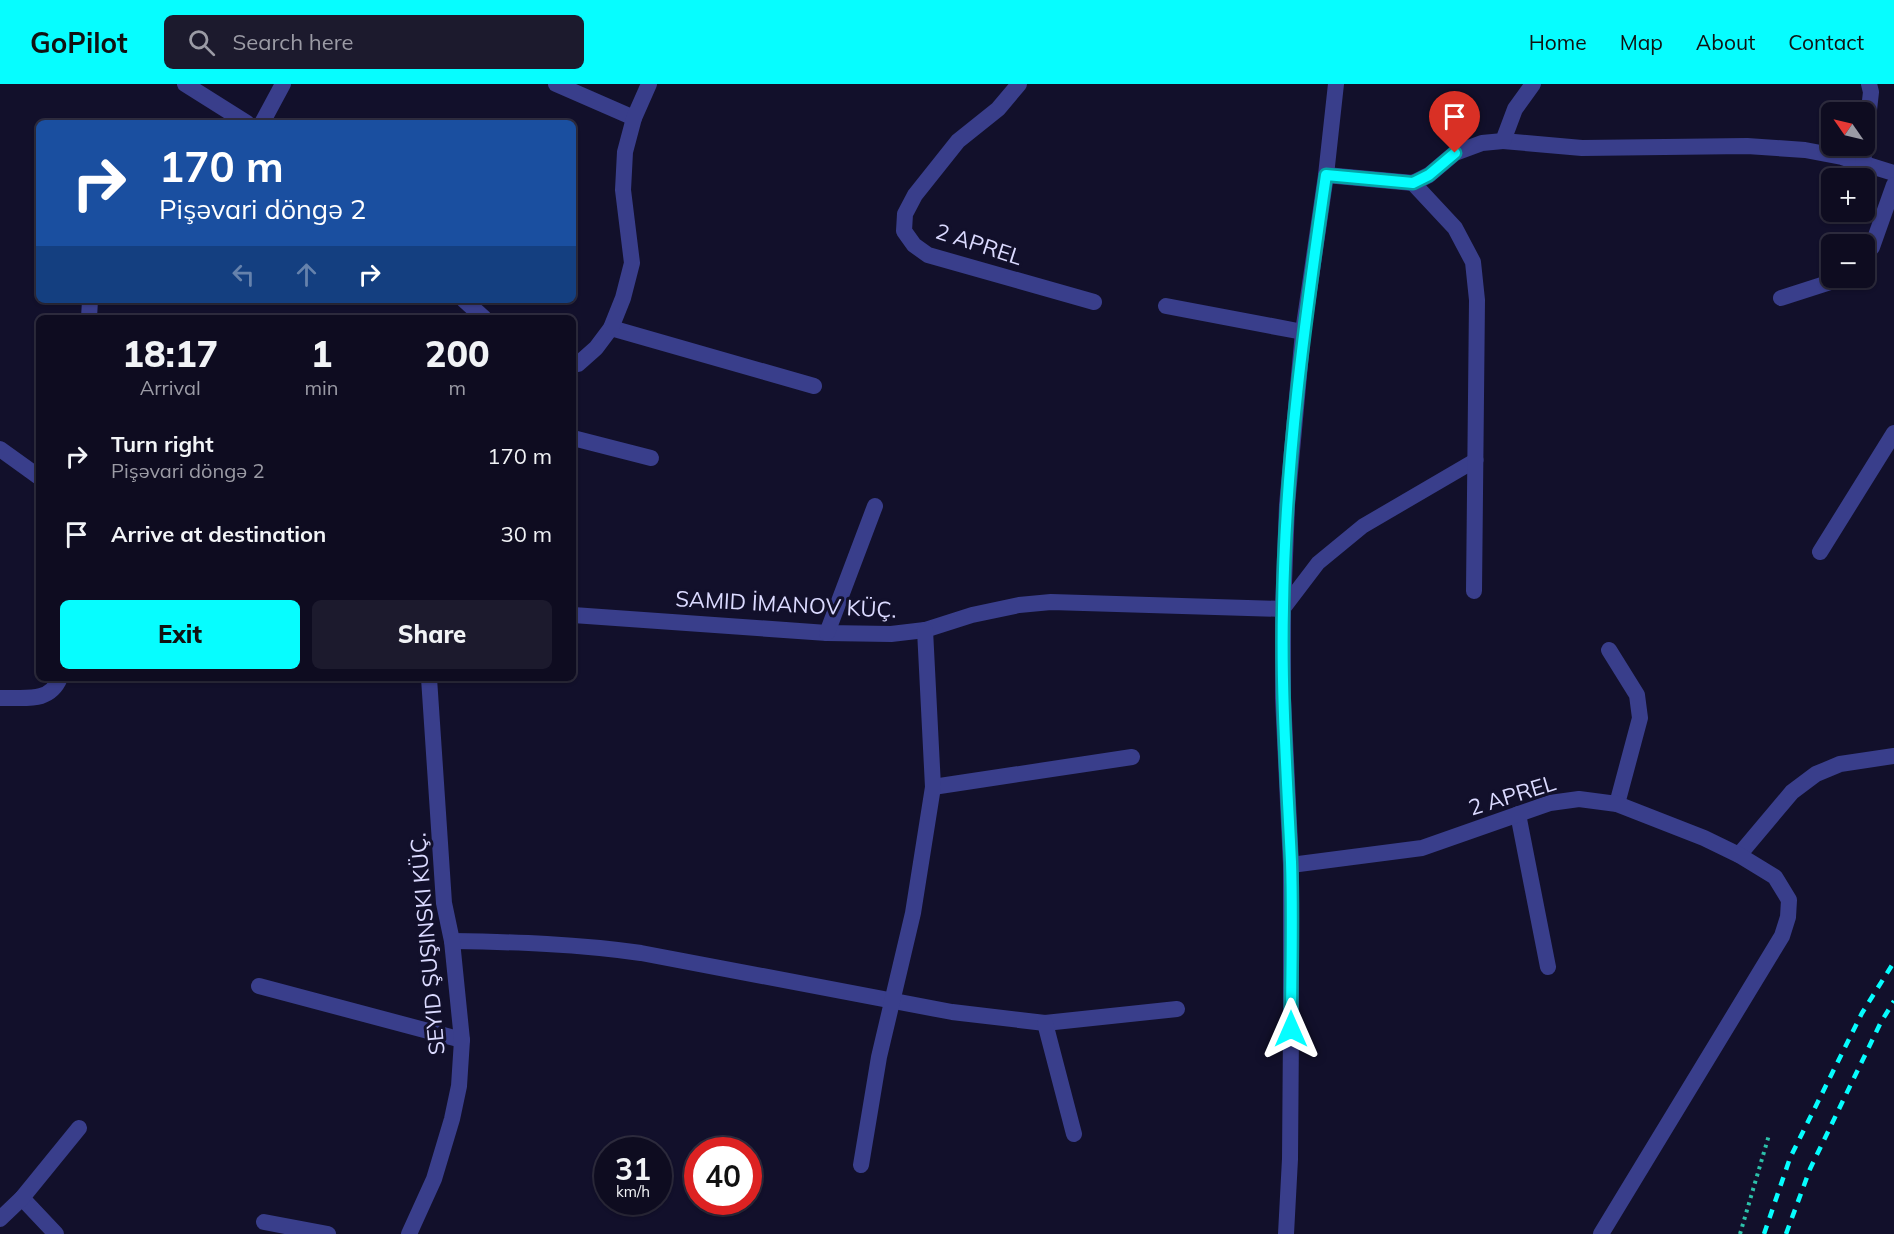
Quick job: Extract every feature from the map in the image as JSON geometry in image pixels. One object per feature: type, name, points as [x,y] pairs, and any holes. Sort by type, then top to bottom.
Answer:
[{"type":"street","points":[[185,84],[242,120]]},
{"type":"street","points":[[264,120],[283,84]]},
{"type":"street","points":[[556,84],[634,118]]},
{"type":"street","points":[[576,364],[596,348],[611,328],[623,298],[632,263],[623,190],[625,152],[634,118],[650,84]]},
{"type":"street","name":"2 APREL","points":[[1019,84],[998,109],[958,141],[915,195],[905,214],[904,231],[914,245],[928,255],[1094,302]]},
{"type":"street","points":[[1286,1234],[1290,1159],[1291,865],[1283,698],[1283,609],[1287,505],[1303,332],[1326,175],[1336,84]]},
{"type":"street","points":[[1503,141],[1515,109],[1533,84]]},
{"type":"street","points":[[1863,163],[1871,92],[1869,84]]},
{"type":"street","points":[[1326,175],[1413,183],[1429,175],[1455,153],[1482,143],[1503,141],[1582,148],[1747,146],[1805,150],[1842,157],[1894,173]]},
{"type":"street","points":[[1413,183],[1455,228],[1473,262],[1477,300],[1474,591]]},
{"type":"street","points":[[1875,239],[1894,185]]},
{"type":"street","points":[[1781,298],[1821,285]]},
{"type":"street","points":[[467,303],[481,315]]},
{"type":"street","points":[[1166,306],[1303,332]]},
{"type":"street","points":[[611,328],[814,386]]},
{"type":"street","points":[[1820,552],[1894,433]]},
{"type":"street","points":[[576,439],[651,458]]},
{"type":"street","points":[[0,449],[36,475]]},
{"type":"street","points":[[827,633],[875,506]]},
{"type":"street","name":"SAMID İMANOV KÜÇ.","points":[[576,615],[827,633],[891,634],[925,630],[972,615],[1019,605],[1051,602],[1283,609]]},
{"type":"street","points":[[861,1165],[879,1057],[913,914],[933,787],[925,630]]},
{"type":"street","points":[[1609,650],[1637,695],[1640,718],[1617,804]]},
{"type":"street","points":[[0,698],[41,697],[56,688],[59,681]]},
{"type":"street","name":"SEYID ŞUŞINSKI KÜÇ.","points":[[409,1234],[434,1179],[452,1119],[459,1086],[462,1040],[452,941],[444,903],[429,681]]},
{"type":"street","points":[[1739,855],[1792,792],[1816,774],[1840,764],[1894,756]]},
{"type":"street","points":[[933,787],[1132,757]]},
{"type":"street","name":"2 APREL","points":[[1291,865],[1422,848],[1550,803],[1579,800],[1617,804],[1704,838],[1739,855],[1775,877],[1789,900],[1788,917],[1782,936],[1601,1234]]},
{"type":"street","points":[[1518,814],[1548,967]]},
{"type":"street","points":[[452,941],[540,942],[641,952],[952,1012],[1045,1023],[1177,1009]]},
{"type":"street","points":[[259,986],[462,1040]]},
{"type":"street","points":[[1045,1023],[1074,1134]]},
{"type":"street","points":[[0,1219],[22,1198],[79,1128]]},
{"type":"street","points":[[22,1198],[56,1234]]},
{"type":"street","points":[[264,1222],[328,1234]]},
{"type":"lane","points":[[1283,609],[1318,563],[1363,526],[1476,460]]},
{"type":"path","points":[[1740,1234],[1769,1135]]},
{"type":"railway","points":[[1764,1234],[1790,1158],[1862,1013],[1894,962]]},
{"type":"railway","points":[[1786,1234],[1810,1169],[1881,1022],[1894,1001]]},
{"type":"route","points":[[1291,1029],[1291,865],[1283,698],[1284,567],[1287,505],[1303,332],[1326,175],[1413,183],[1429,175],[1455,153]]}]
